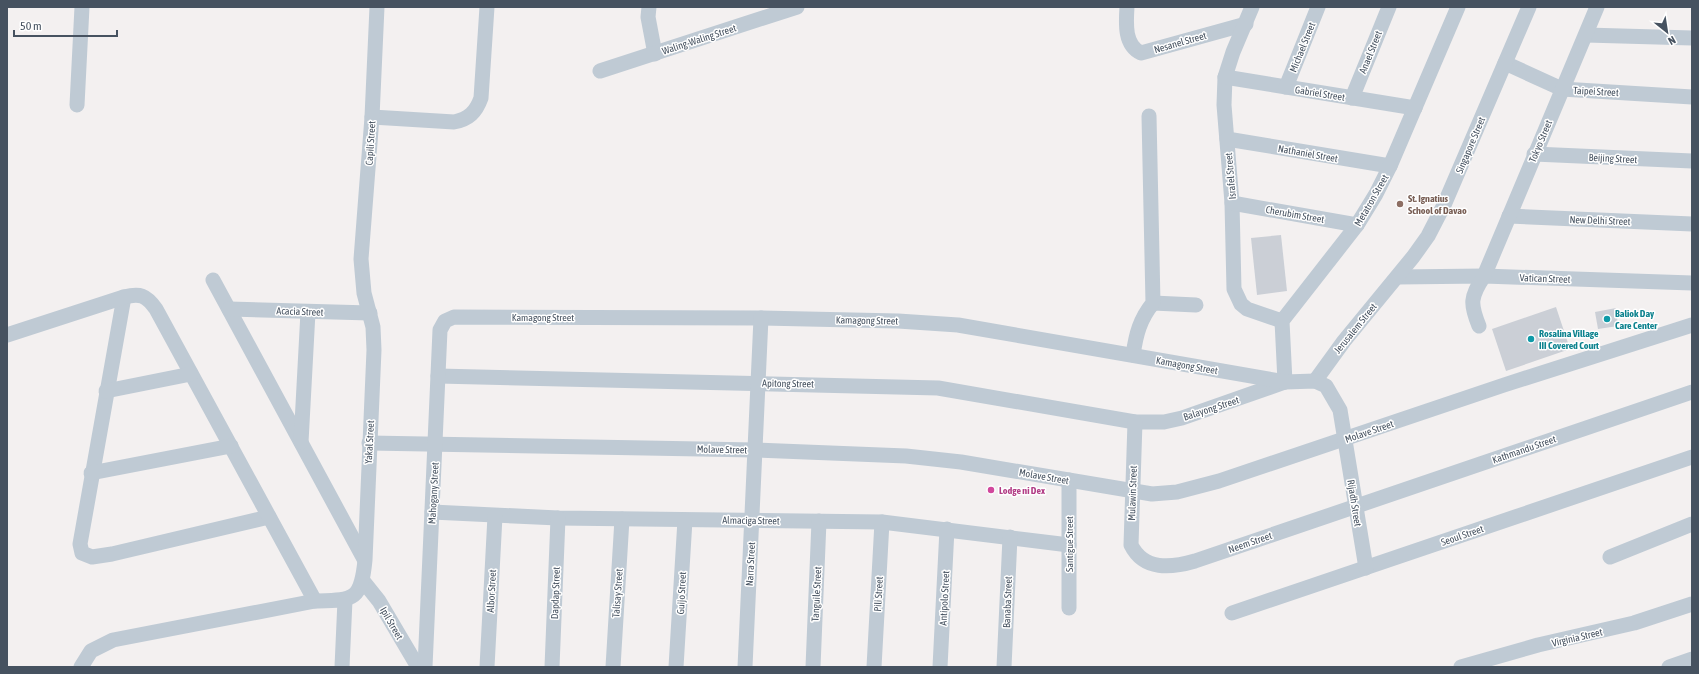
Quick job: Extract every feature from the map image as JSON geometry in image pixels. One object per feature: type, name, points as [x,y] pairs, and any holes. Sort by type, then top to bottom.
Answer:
[{"type":"street","points":[[77,105],[82,7]]},
{"type":"street","name":"Capili Street","points":[[362,278],[361,259],[372,117],[377,7]]},
{"type":"street","points":[[372,117],[454,122],[464,120],[471,116],[478,108],[481,98],[486,7]]},
{"type":"street","points":[[649,7],[648,17],[655,54]]},
{"type":"street","name":"Nesanel Street","points":[[1127,7],[1127,36],[1133,47],[1141,53],[1246,24]]},
{"type":"street","name":"Israfel Street","points":[[1252,7],[1233,52],[1225,77],[1224,105],[1232,203],[1234,289],[1241,304],[1247,309],[1282,321]]},
{"type":"street","name":"Michael Street","points":[[1286,87],[1318,7]]},
{"type":"street","name":"Anael Street","points":[[1352,98],[1389,7]]},
{"type":"street","name":"Metatron Street","points":[[1282,321],[1357,225],[1376,194],[1390,166],[1458,7]]},
{"type":"street","name":"Singapore Street","points":[[1398,277],[1428,236],[1444,206],[1529,7]]},
{"type":"street","name":"Tokyo Street","points":[[1479,326],[1472,309],[1472,298],[1484,276],[1597,7]]},
{"type":"street","name":"Waling-Waling Street","points":[[600,71],[655,54],[789,8]]},
{"type":"street","points":[[1586,35],[1692,38]]},
{"type":"street","name":"Taipei Street","points":[[1505,63],[1562,89],[1692,97]]},
{"type":"street","name":"Gabriel Street","points":[[1225,77],[1415,108]]},
{"type":"street","points":[[1134,355],[1136,336],[1141,319],[1153,303],[1149,116]]},
{"type":"street","name":"Nathaniel Street","points":[[1227,139],[1390,166]]},
{"type":"street","name":"Beijing Street","points":[[1534,154],[1692,161]]},
{"type":"street","name":"Cherubim Street","points":[[1232,203],[1357,225]]},
{"type":"street","name":"New Delhi Street","points":[[1509,216],[1692,224]]},
{"type":"street","name":"Vatican Street","points":[[1398,277],[1484,276],[1692,283]]},
{"type":"street","name":"Jerusalem Street","points":[[1315,381],[1344,341],[1398,277]]},
{"type":"street","name":"Yakal Street","points":[[362,278],[364,293],[370,314],[374,350],[363,581]]},
{"type":"street","points":[[213,280],[365,560]]},
{"type":"street","points":[[7,335],[124,297],[136,294],[144,295],[150,301],[191,374],[315,602]]},
{"type":"street","points":[[124,297],[91,473],[80,544],[82,553],[92,556],[112,554],[269,517]]},
{"type":"street","points":[[1153,303],[1196,305]]},
{"type":"street","name":"Acacia Street","points":[[229,309],[370,314]]},
{"type":"street","points":[[301,442],[308,312]]},
{"type":"street","name":"Kamagong Street","points":[[444,321],[454,317],[761,318],[936,323],[1134,355],[1285,382]]},
{"type":"street","name":"Narra Street","points":[[745,667],[761,318]]},
{"type":"street","name":"Mahogany Street","points":[[425,667],[440,330],[444,321]]},
{"type":"street","points":[[1282,321],[1285,382],[1315,381]]},
{"type":"street","name":"Molave Street","points":[[369,443],[755,450],[933,458],[1069,480],[1131,492],[1152,494],[1177,492],[1200,487],[1504,385],[1692,325]]},
{"type":"street","points":[[106,391],[191,374]]},
{"type":"street","name":"Apitong Street","points":[[438,376],[758,382],[938,388],[1135,422]]},
{"type":"street","name":"Rijadh Street","points":[[1315,381],[1326,386],[1335,399],[1340,410],[1366,568]]},
{"type":"street","name":"Balayong Street","points":[[1135,422],[1164,422],[1182,418],[1285,382]]},
{"type":"street","name":"Kathmandu Street","points":[[1356,506],[1692,392]]},
{"type":"street","name":"Mulawin Street","points":[[1135,422],[1131,492],[1131,545],[1142,560]]},
{"type":"street","points":[[91,473],[231,446]]},
{"type":"street","name":"Seoul Street","points":[[1232,613],[1692,456]]},
{"type":"street","name":"Santigue Street","points":[[1068,608],[1069,480]]},
{"type":"street","name":"Neem Street","points":[[1142,560],[1150,564],[1163,567],[1180,565],[1356,506]]},
{"type":"street","name":"Almaciga Street","points":[[432,512],[558,518],[882,522],[1069,545]]},
{"type":"street","name":"Albor Street","points":[[488,667],[495,516]]},
{"type":"street","name":"Dapdap Street","points":[[552,667],[558,518]]},
{"type":"street","name":"Talisay Street","points":[[613,667],[622,519]]},
{"type":"street","name":"Guijo Street","points":[[676,667],[685,520]]},
{"type":"street","name":"Tanguile Street","points":[[813,667],[819,521]]},
{"type":"street","name":"Pili Street","points":[[874,667],[882,522]]},
{"type":"street","points":[[1610,557],[1692,524]]},
{"type":"street","name":"Antipolo Street","points":[[940,667],[947,529]]},
{"type":"street","name":"Banaba Street","points":[[1004,667],[1010,537]]},
{"type":"street","points":[[81,667],[91,651],[113,640],[315,602],[345,600],[357,593],[363,581]]},
{"type":"street","name":"Ipil Street","points":[[363,581],[380,601],[418,667]]},
{"type":"street","points":[[342,667],[345,600]]},
{"type":"street","name":"Virginia Street","points":[[1461,667],[1532,647],[1634,623],[1692,604]]},
{"type":"street","points":[[1669,667],[1692,659]]},
{"type":"building","points":[[1281,235],[1287,291],[1257,295],[1251,238]]},
{"type":"building","name":"Rosalina Village III Covered Court","points":[[1556,307],[1570,349],[1506,371],[1492,329]]},
{"type":"building","name":"Baliok Day Care Center","points":[[1616,308],[1618,326],[1598,329],[1595,312]]},
{"type":"place","name":"St. Ignatius School of Davao","points":[[1400,204]]},
{"type":"place","name":"Baliok Day Care Center","points":[[1607,319]]},
{"type":"place","name":"Rosalina Village III Covered Court","points":[[1531,339]]},
{"type":"place","name":"Lodge ni Dex","points":[[991,490]]}]
